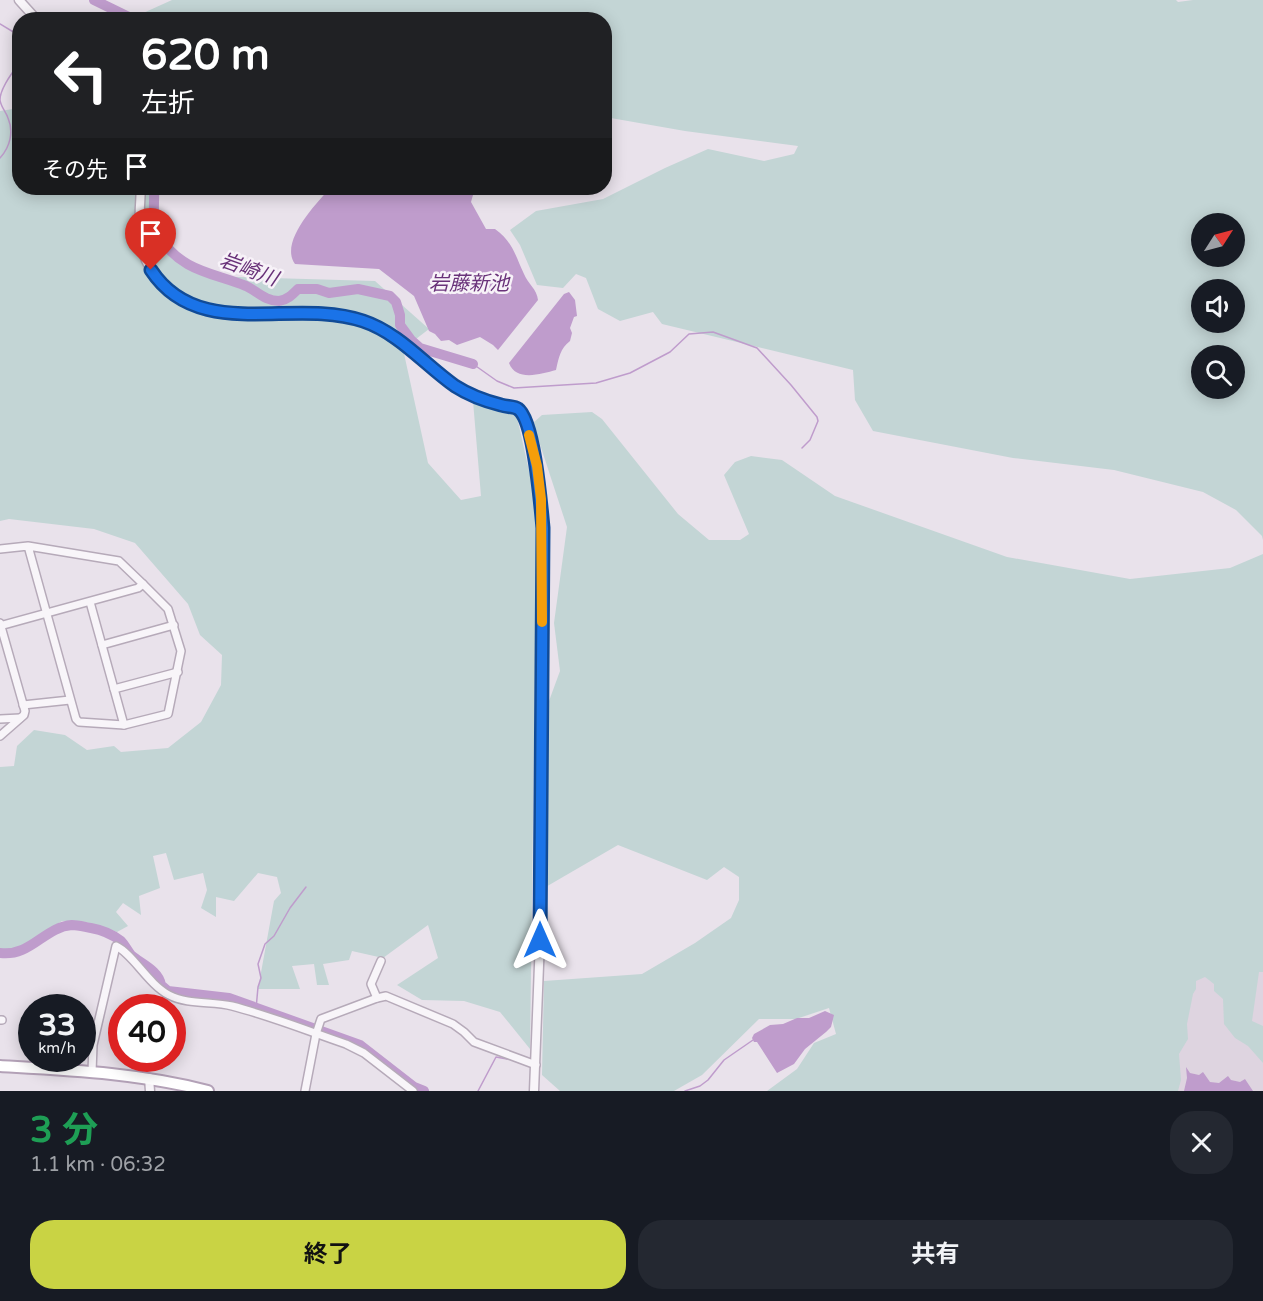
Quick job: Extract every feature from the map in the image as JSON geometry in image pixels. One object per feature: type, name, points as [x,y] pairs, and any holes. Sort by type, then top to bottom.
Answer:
[{"type":"main road","points":[[0,1066],[18,1067]]},
{"type":"main road","points":[[92,1072],[149,1078],[208,1091]]},
{"type":"street","points":[[19,0],[30,12]]},
{"type":"street","points":[[141,195],[139,230],[144,255],[156,278],[177,298],[207,311],[332,314],[362,320],[390,334],[460,389],[483,400],[516,408],[524,415],[537,466],[543,528],[540,940],[534,1091]]},
{"type":"street","points":[[0,549],[28,546],[119,561],[143,584],[168,609],[181,651],[168,714],[124,725],[79,722],[74,716],[28,546]]},
{"type":"street","points":[[0,736],[24,715],[0,625],[90,602],[138,588],[143,584]]},
{"type":"street","points":[[90,602],[124,725]]},
{"type":"street","points":[[102,645],[174,625]]},
{"type":"street","points":[[114,689],[178,672]]},
{"type":"street","points":[[23,705],[70,700]]},
{"type":"street","points":[[0,719],[20,718]]},
{"type":"street","points":[[96,1032],[116,946],[123,950],[147,977],[169,995],[184,1000],[229,1005],[316,1034],[364,1053],[413,1091]]},
{"type":"street","points":[[377,998],[370,984],[381,961]]},
{"type":"street","points":[[305,1091],[321,1019],[377,998],[391,997],[453,1024],[474,1042],[536,1065]]},
{"type":"street","points":[[149,1078],[150,1091]]},
{"type":"shaded area","points":[[172,0],[1176,0],[1178,2],[1263,0],[1263,540],[1262,536],[1236,510],[1203,492],[1114,470],[1013,458],[873,431],[855,400],[853,370],[662,324],[653,312],[620,321],[598,309],[586,278],[576,274],[563,288],[537,285],[520,245],[510,230],[536,211],[603,199],[708,149],[764,161],[794,154],[798,146],[685,131],[612,118],[612,12],[145,12]]},
{"type":"shaded area","points":[[12,109],[12,195],[157,195],[164,246],[172,258],[204,276],[375,281],[429,329],[403,349],[428,463],[461,500],[481,496],[473,401],[506,411],[517,417],[537,507],[530,1049],[500,1012],[464,1001],[422,1000],[397,985],[438,958],[428,925],[383,958],[352,951],[349,960],[323,964],[329,985],[317,985],[314,964],[292,966],[300,989],[258,989],[274,901],[281,893],[277,877],[258,873],[234,901],[216,897],[216,917],[201,908],[207,890],[203,873],[174,880],[166,853],[153,856],[160,888],[139,896],[141,915],[123,903],[116,912],[128,926],[117,932],[86,922],[62,921],[14,952],[0,949],[0,767],[14,766],[17,746],[34,730],[65,735],[87,750],[114,746],[121,752],[168,748],[201,722],[221,685],[222,655],[200,635],[188,604],[135,543],[94,529],[9,519],[0,521],[0,111]]},
{"type":"shaded area","points":[[592,412],[602,419],[678,514],[709,540],[740,540],[749,534],[724,475],[735,462],[751,456],[782,460],[835,496],[1007,557],[1130,579],[1230,568],[1263,554],[1263,972],[1259,972],[1252,1021],[1263,1026],[1263,1063],[1248,1046],[1235,1038],[1224,1024],[1223,999],[1214,991],[1214,984],[1205,977],[1196,981],[1187,1024],[1188,1039],[1179,1054],[1181,1080],[1178,1091],[767,1091],[797,1069],[814,1043],[836,1034],[829,1008],[796,1019],[759,1019],[702,1075],[674,1091],[560,1091],[542,1075],[544,981],[642,974],[695,943],[731,918],[739,900],[739,877],[724,867],[707,880],[618,845],[544,888],[549,701],[560,671],[554,623],[567,527],[533,423],[542,415]]},
{"type":"shaded area","points":[[1263,913],[1263,1091],[1172,1091],[1181,987]]},
{"type":"water","name":"岩藤新池","points":[[324,195],[473,195],[471,202],[486,229],[495,229],[510,244],[538,300],[498,350],[480,337],[457,345],[449,340],[441,341],[429,331],[414,296],[379,269],[295,264],[291,255],[292,245],[295,235]]},
{"type":"water","points":[[569,292],[575,300],[577,316],[574,317],[570,328],[572,333],[570,341],[562,350],[556,370],[530,375],[517,373],[509,363],[564,294]]},
{"type":"water","points":[[825,1011],[834,1015],[831,1027],[805,1049],[794,1064],[777,1073],[757,1042],[754,1042],[752,1038],[754,1034],[770,1025],[783,1024],[797,1018],[809,1018]]},
{"type":"water","points":[[1186,1067],[1190,1073],[1199,1075],[1203,1072],[1210,1082],[1219,1083],[1228,1076],[1231,1080],[1240,1082],[1245,1079],[1253,1091],[1184,1091],[1187,1078]]},
{"type":"waterway","name":"岩崎川","points":[[94,0],[119,12]]},
{"type":"waterway","points":[[0,24],[12,31]]},
{"type":"waterway","points":[[0,158],[9,144],[11,134],[10,123],[0,100],[2,90],[12,73]]},
{"type":"waterway","name":"岩崎川","points":[[154,195],[154,220],[159,237],[168,249],[188,264],[209,274],[246,286],[274,301],[284,300],[298,289],[317,289],[329,293],[358,289],[390,296],[396,302],[400,325],[420,348],[473,364]]},
{"type":"waterway","points":[[473,364],[497,381],[514,388],[596,383],[630,373],[670,352],[689,334],[713,332],[757,348],[817,417],[818,421],[810,440],[802,448]]},
{"type":"waterway","points":[[256,1009],[261,978],[258,964],[265,944],[274,936],[290,908],[306,887]]},
{"type":"waterway","points":[[0,953],[20,951],[62,927],[77,925],[103,931],[121,941],[132,956],[154,972],[161,985],[168,991],[229,998],[360,1045],[414,1087],[424,1091]]},
{"type":"waterway","points":[[685,1091],[700,1086],[708,1080],[724,1060],[753,1040]]},
{"type":"waterway","points":[[478,1091],[496,1057],[507,1059]]},
{"type":"slow traffic","points":[[529,435],[537,466],[541,499],[542,622]]},
{"type":"route","points":[[151,270],[166,289],[177,298],[207,311],[332,314],[362,320],[381,328],[399,340],[460,389],[483,400],[516,408],[524,415],[537,466],[543,528],[540,940]]}]
